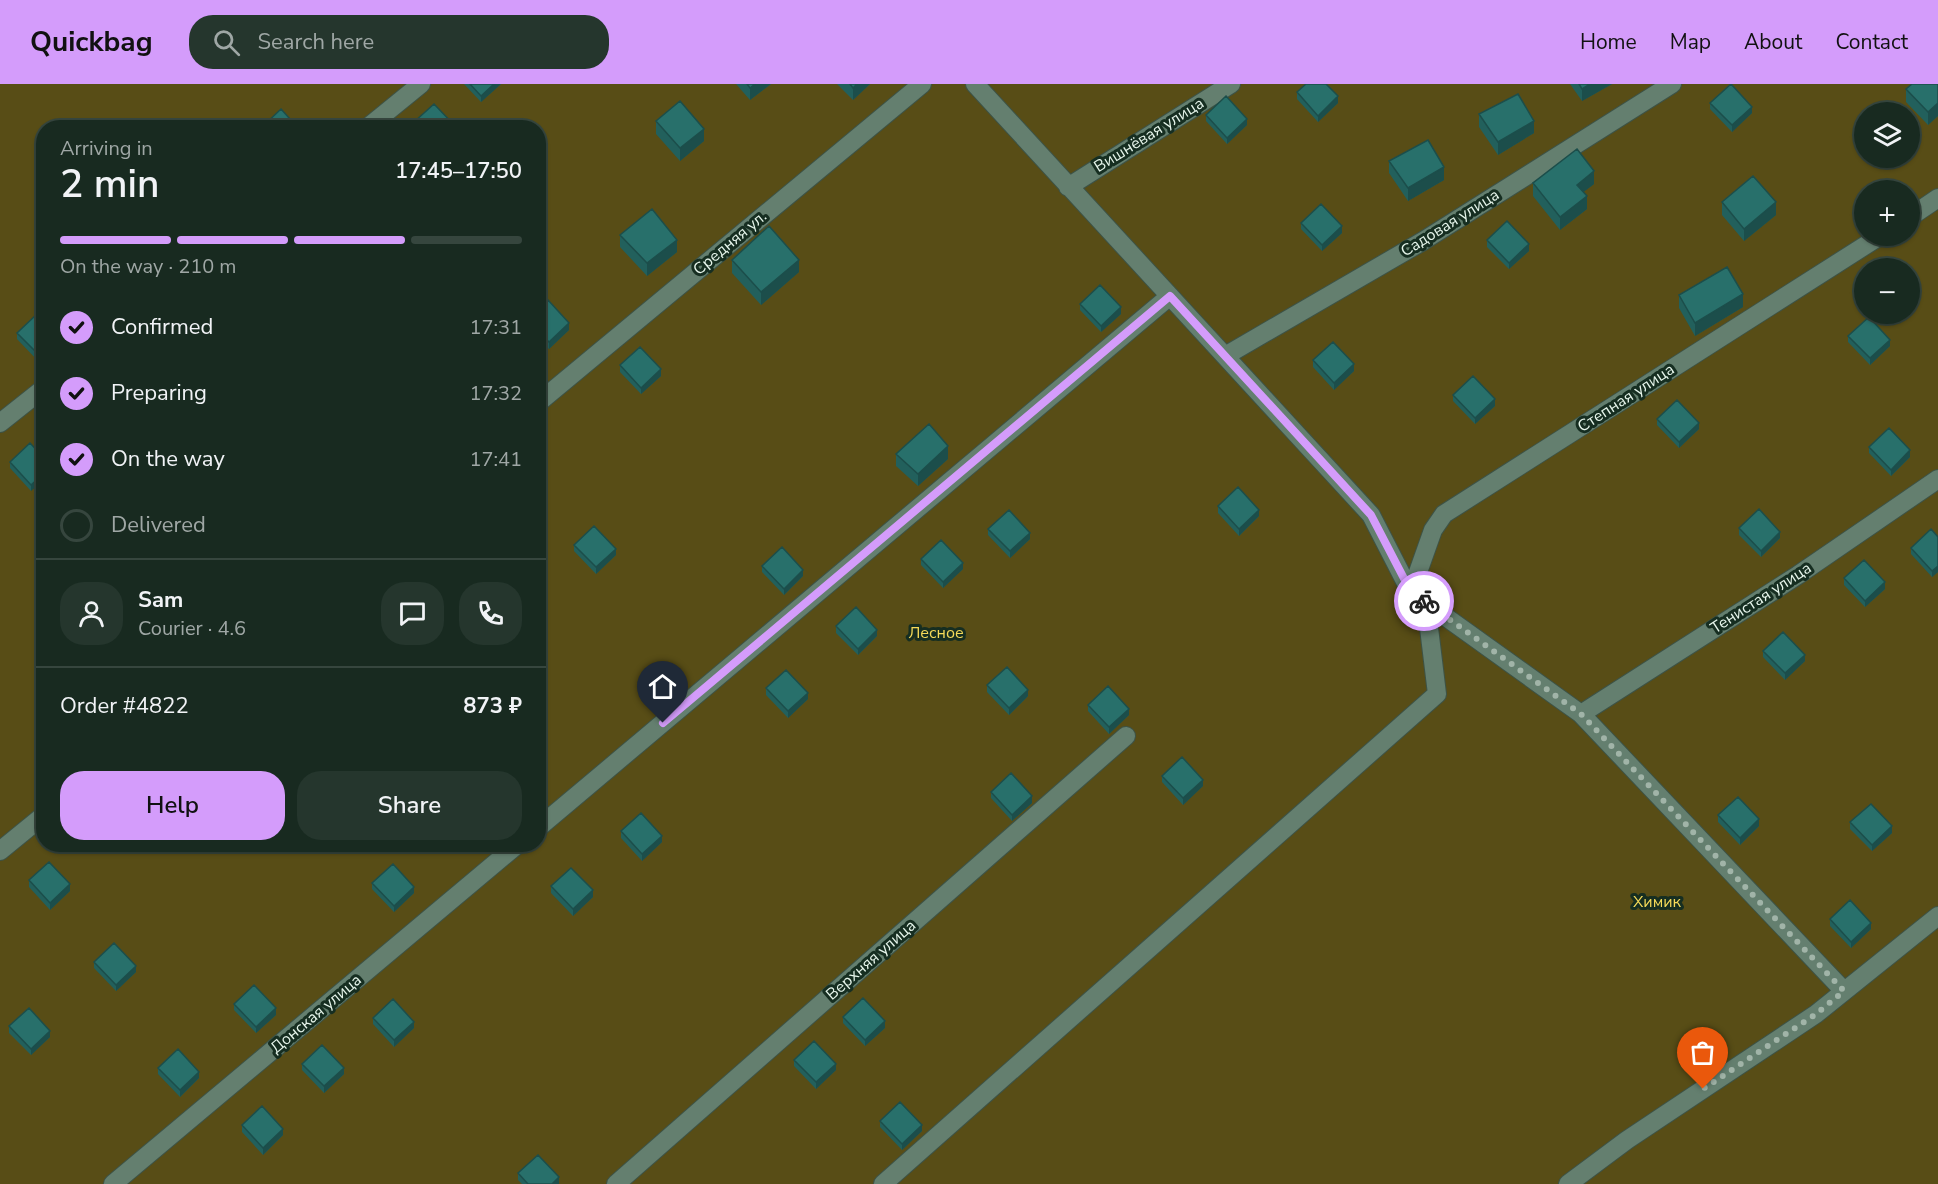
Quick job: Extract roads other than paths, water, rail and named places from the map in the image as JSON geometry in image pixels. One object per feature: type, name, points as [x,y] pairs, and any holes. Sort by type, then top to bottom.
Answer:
[{"type":"street","points":[[377,120],[421,84]]},
{"type":"street","name":"Средняя ул.","points":[[546,396],[922,84]]},
{"type":"street","points":[[883,1184],[1437,694],[1429,628],[1371,515],[975,84]]},
{"type":"street","name":"Вишнёвая улица","points":[[1068,187],[1231,84]]},
{"type":"street","name":"Садовая улица","points":[[1225,356],[1423,241],[1672,84]]},
{"type":"street","points":[[1920,210],[1938,198]]},
{"type":"street","name":"Степная улица","points":[[1411,592],[1433,530],[1444,514],[1864,246]]},
{"type":"street","points":[[546,821],[1170,296]]},
{"type":"street","points":[[0,423],[36,394]]},
{"type":"street","name":"Тенистая улица","points":[[1581,714],[1798,575],[1938,479]]},
{"type":"street","points":[[1411,592],[1581,714],[1844,991]]},
{"type":"street","name":"Верхняя улица","points":[[616,1184],[1126,736]]},
{"type":"street","points":[[0,851],[36,822]]},
{"type":"street","name":"Донская улица","points":[[113,1184],[508,852]]},
{"type":"street","points":[[1568,1184],[1627,1140],[1816,1014],[1938,916]]},
{"type":"park label","name":"Лесное","points":[[936,633]]},
{"type":"park label","name":"Химик","points":[[1657,902]]}]
